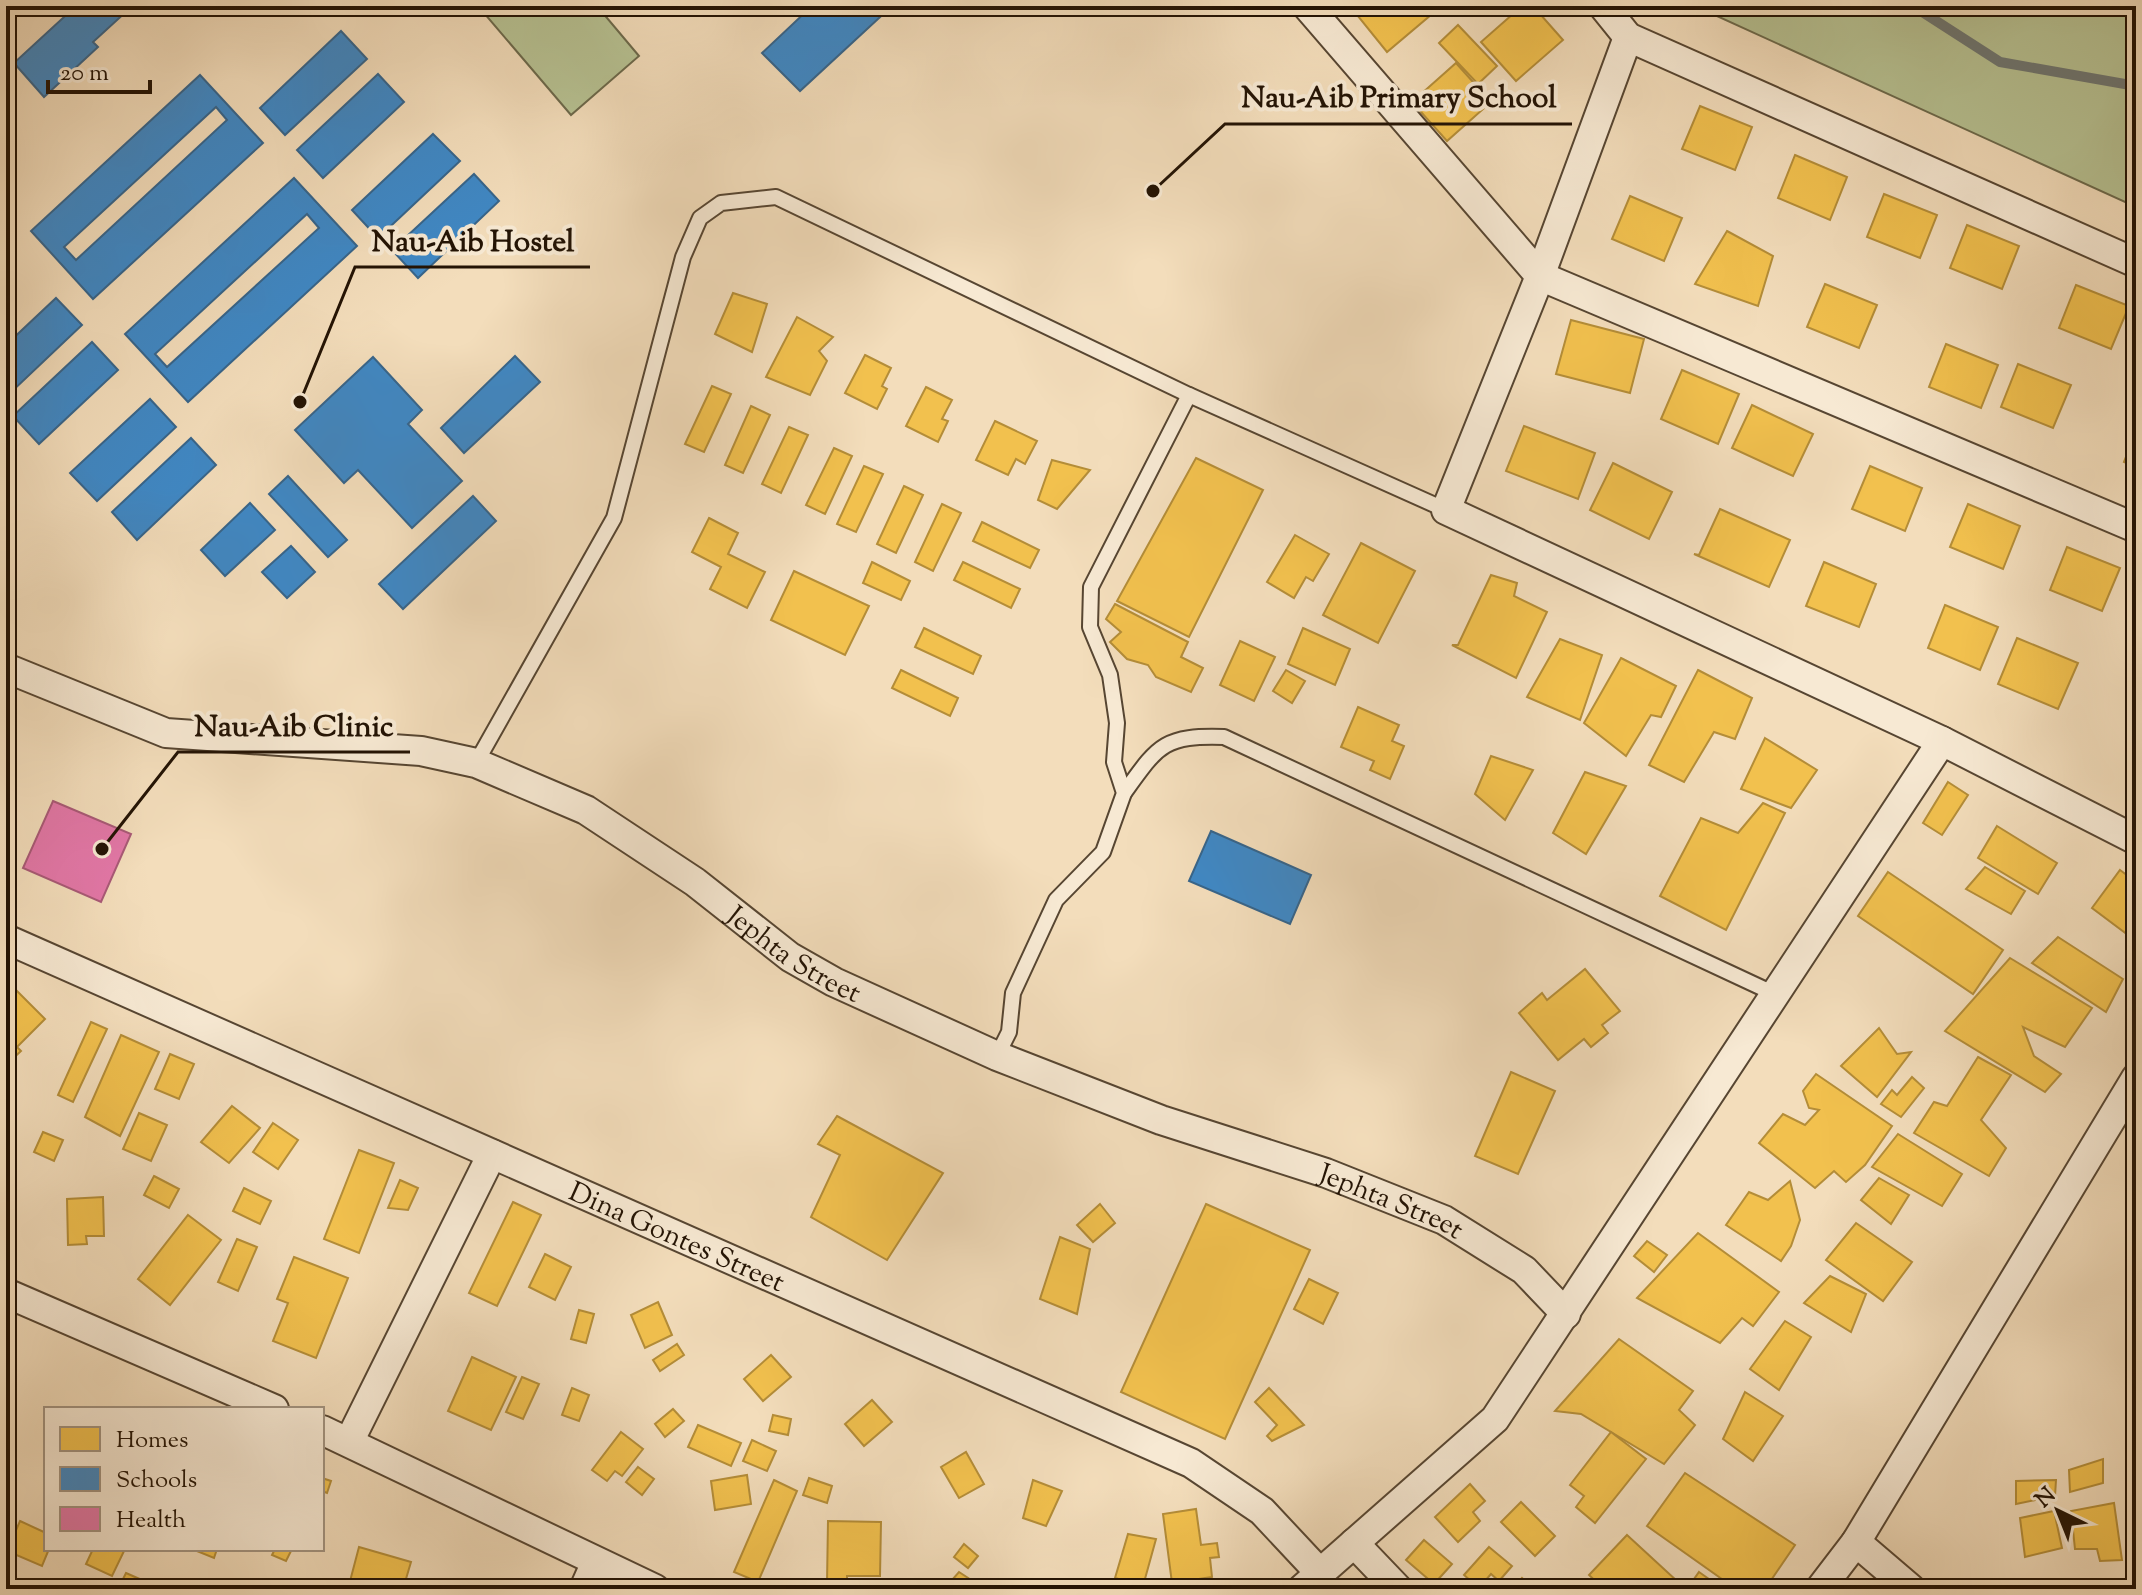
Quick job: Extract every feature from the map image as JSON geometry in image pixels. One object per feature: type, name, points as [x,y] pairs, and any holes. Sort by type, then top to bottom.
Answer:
[{"type":"street","points":[[1307,6],[1540,276],[2136,528]]},
{"type":"street","points":[[1603,6],[1628,37],[2136,263]]},
{"type":"street","points":[[1628,37],[1540,276],[1446,510],[1942,741],[2136,840]]},
{"type":"street","name":"Jephta Street","points":[[6,668],[166,733],[421,751],[476,763],[586,810],[695,882],[790,957],[834,982],[997,1056],[1161,1120],[1326,1173],[1444,1220],[1524,1270],[1566,1314]]},
{"type":"street","points":[[1311,1581],[1495,1419],[1942,741]]},
{"type":"street","name":"Dina Gontes Street","points":[[6,939],[1191,1463],[1262,1511],[1311,1581]]},
{"type":"street","points":[[1820,1589],[1856,1542],[2136,1078]]},
{"type":"street","points":[[349,1442],[492,1154]]},
{"type":"street","points":[[6,1293],[269,1407]]},
{"type":"street","points":[[324,1431],[655,1589]]},
{"type":"street","points":[[1856,1542],[1911,1589]]},
{"type":"street","points":[[1354,1543],[1398,1589]]},
{"type":"street","points":[[584,1589],[596,1562]]},
{"type":"lane","points":[[476,763],[614,518],[683,257],[700,218],[721,203],[776,197],[1189,395],[1446,510]]},
{"type":"lane","points":[[1124,793],[1114,762],[1117,723],[1110,675],[1090,627],[1091,587],[1189,395]]},
{"type":"lane","points":[[997,1056],[1009,1032],[1013,993],[1056,900],[1103,852],[1124,793],[1153,752],[1188,736],[1224,737],[1775,994]]},
{"type":"green space","points":[[478,6],[597,6],[639,56],[571,115]]},
{"type":"green space","points":[[1695,6],[2136,6],[2136,207]]},
{"type":"building: Homes","points":[[1358,6],[1426,6],[1432,14],[1387,52],[1353,10]]},
{"type":"building: Homes","points":[[1522,6],[1533,6],[1563,40],[1516,81],[1481,42]]},
{"type":"building: Homes","points":[[1458,25],[1497,66],[1478,84],[1439,43]]},
{"type":"building: Homes","points":[[1456,63],[1491,102],[1447,141],[1412,102]]},
{"type":"building: Homes","points":[[1700,106],[1752,127],[1735,170],[1682,149]]},
{"type":"building: Homes","points":[[1795,155],[1847,177],[1830,220],[1778,198]]},
{"type":"building: Homes","points":[[1884,194],[1937,215],[1920,258],[1867,237]]},
{"type":"building: Homes","points":[[1630,196],[1682,218],[1664,261],[1612,239]]},
{"type":"building: Homes","points":[[1967,225],[2019,246],[2002,289],[1950,268]]},
{"type":"building: Homes","points":[[1727,231],[1773,256],[1758,306],[1695,284]]},
{"type":"building: Homes","points":[[1825,284],[1877,305],[1859,348],[1807,327]]},
{"type":"building: Homes","points":[[2076,285],[2129,306],[2111,349],[2059,328]]},
{"type":"building: Homes","points":[[733,293],[767,304],[752,352],[715,334]]},
{"type":"building: Homes","points":[[797,317],[833,337],[819,351],[827,361],[810,395],[766,377]]},
{"type":"building: Homes","points":[[1571,320],[1644,339],[1630,393],[1556,374]]},
{"type":"building: Homes","points":[[1946,344],[1998,365],[1981,408],[1929,387]]},
{"type":"building: Homes","points":[[865,355],[891,368],[882,386],[887,389],[877,409],[845,393]]},
{"type":"building: Homes","points":[[2018,364],[2071,385],[2053,428],[2001,407]]},
{"type":"building: Homes","points":[[1682,370],[1739,394],[1718,444],[1661,419]]},
{"type":"building: Homes","points":[[712,386],[731,394],[704,452],[685,444]]},
{"type":"building: Homes","points":[[926,387],[952,400],[942,419],[948,421],[938,442],[906,426]]},
{"type":"building: Homes","points":[[1752,405],[1813,434],[1793,476],[1732,448]]},
{"type":"building: Homes","points":[[751,406],[770,415],[743,473],[725,465]]},
{"type":"building: Homes","points":[[995,421],[1037,441],[1025,464],[1016,459],[1008,475],[976,460]]},
{"type":"building: Homes","points":[[1524,426],[1595,453],[1578,499],[1506,471]]},
{"type":"building: Homes","points":[[789,427],[808,435],[781,493],[762,484]]},
{"type":"building: Homes","points":[[2136,431],[2136,467],[2124,462]]},
{"type":"building: Homes","points":[[834,448],[852,456],[825,514],[806,505]]},
{"type":"building: Homes","points":[[1196,458],[1263,490],[1189,637],[1117,601]]},
{"type":"building: Homes","points":[[1052,460],[1090,470],[1057,509],[1038,500]]},
{"type":"building: Homes","points":[[1613,463],[1672,492],[1649,539],[1590,510]]},
{"type":"building: Homes","points":[[864,466],[883,474],[856,532],[837,524]]},
{"type":"building: Homes","points":[[1870,466],[1922,488],[1905,531],[1852,509]]},
{"type":"building: Homes","points":[[904,486],[923,495],[896,553],[877,544]]},
{"type":"building: Homes","points":[[942,504],[961,513],[933,571],[915,562]]},
{"type":"building: Homes","points":[[1968,504],[2020,526],[2003,569],[1950,547]]},
{"type":"building: Homes","points":[[1720,509],[1790,540],[1769,587],[1694,554],[1699,555]]},
{"type":"building: Homes","points":[[709,518],[738,533],[728,554],[765,572],[747,608],[710,589],[721,567],[692,552]]},
{"type":"building: Homes","points":[[982,522],[1039,550],[1030,568],[973,541]]},
{"type":"building: Homes","points":[[1295,535],[1329,554],[1313,581],[1306,577],[1294,598],[1267,582]]},
{"type":"building: Homes","points":[[1361,543],[1415,571],[1378,643],[1323,615]]},
{"type":"building: Homes","points":[[2067,547],[2120,568],[2102,611],[2050,590]]},
{"type":"building: Homes","points":[[872,562],[910,581],[901,600],[863,583]]},
{"type":"building: Homes","points":[[963,562],[1020,589],[1011,608],[954,580]]},
{"type":"building: Homes","points":[[1824,562],[1876,584],[1859,627],[1806,606]]},
{"type":"building: Homes","points":[[794,571],[869,606],[845,655],[771,620]]},
{"type":"building: Homes","points":[[1491,575],[1517,583],[1514,596],[1547,612],[1516,678],[1452,645],[1458,645]]},
{"type":"building: Homes","points":[[1115,604],[1188,642],[1181,657],[1203,668],[1191,692],[1156,677],[1148,665],[1127,659],[1110,642],[1121,632],[1106,619]]},
{"type":"building: Homes","points":[[1945,605],[1998,627],[1980,670],[1928,648]]},
{"type":"building: Homes","points":[[924,628],[981,656],[973,674],[915,647]]},
{"type":"building: Homes","points":[[1303,628],[1350,649],[1335,685],[1288,664]]},
{"type":"building: Homes","points":[[2017,638],[2078,663],[2058,709],[1998,684]]},
{"type":"building: Homes","points":[[1560,639],[1602,655],[1580,720],[1527,697]]},
{"type":"building: Homes","points":[[1240,641],[1275,657],[1254,701],[1220,685]]},
{"type":"building: Homes","points":[[1621,658],[1676,686],[1661,717],[1651,715],[1626,756],[1584,723]]},
{"type":"building: Homes","points":[[901,670],[958,698],[950,716],[892,688]]},
{"type":"building: Homes","points":[[1286,670],[1305,681],[1292,703],[1273,691]]},
{"type":"building: Homes","points":[[1698,670],[1752,698],[1735,739],[1714,732],[1684,782],[1649,765]]},
{"type":"building: Homes","points":[[1358,707],[1399,725],[1392,741],[1404,746],[1390,779],[1370,770],[1374,761],[1341,747]]},
{"type":"building: Homes","points":[[2136,718],[2136,744],[2127,741]]},
{"type":"building: Homes","points":[[1765,738],[1817,770],[1791,808],[1741,789]]},
{"type":"building: Homes","points":[[1491,756],[1533,770],[1505,820],[1475,794]]},
{"type":"building: Homes","points":[[1585,772],[1626,786],[1586,854],[1553,833]]},
{"type":"building: Homes","points":[[1948,782],[1968,795],[1942,835],[1923,823]]},
{"type":"building: Homes","points":[[1763,803],[1785,813],[1726,930],[1660,896],[1701,818],[1738,833]]},
{"type":"building: Homes","points":[[1997,826],[2057,863],[2038,894],[1978,858]]},
{"type":"building: Homes","points":[[1985,867],[2025,891],[2011,914],[1966,889]]},
{"type":"building: Homes","points":[[2120,870],[2136,882],[2136,941],[2092,908]]},
{"type":"building: Homes","points":[[1888,872],[2003,950],[1973,994],[1858,916]]},
{"type":"building: Homes","points":[[2058,937],[2123,979],[2106,1012],[2032,963]]},
{"type":"building: Homes","points":[[2010,958],[2092,1008],[2065,1047],[2023,1027],[2034,1056],[2061,1074],[2045,1092],[1945,1031]]},
{"type":"building: Homes","points":[[1585,969],[1620,1011],[1602,1025],[1608,1033],[1591,1047],[1584,1039],[1558,1060],[1519,1013],[1542,993],[1547,1000]]},
{"type":"building: Homes","points":[[13,987],[45,1019],[17,1047],[21,1051],[6,1065],[6,994]]},
{"type":"building: Homes","points":[[91,1022],[107,1029],[73,1102],[58,1095]]},
{"type":"building: Homes","points":[[1879,1028],[1897,1054],[1911,1052],[1877,1097],[1841,1066]]},
{"type":"building: Homes","points":[[121,1035],[159,1052],[120,1136],[85,1117]]},
{"type":"building: Homes","points":[[170,1054],[194,1064],[179,1099],[155,1089]]},
{"type":"building: Homes","points":[[1978,1057],[2011,1075],[1981,1120],[2006,1148],[1989,1176],[1914,1133],[1934,1102],[1947,1106]]},
{"type":"building: Homes","points":[[1511,1072],[1555,1091],[1518,1174],[1475,1156]]},
{"type":"building: Homes","points":[[1816,1074],[1892,1126],[1865,1165],[1846,1182],[1834,1171],[1815,1188],[1759,1143],[1783,1114],[1805,1125],[1819,1110],[1809,1108],[1803,1091]]},
{"type":"building: Homes","points":[[1912,1077],[1924,1088],[1901,1117],[1881,1104],[1892,1090],[1897,1095]]},
{"type":"building: Homes","points":[[232,1106],[260,1128],[229,1163],[201,1142]]},
{"type":"building: Homes","points":[[139,1113],[167,1125],[151,1161],[123,1149]]},
{"type":"building: Homes","points":[[837,1116],[943,1173],[887,1260],[811,1217],[840,1155],[818,1144]]},
{"type":"building: Homes","points":[[273,1123],[298,1140],[278,1169],[253,1152]]},
{"type":"building: Homes","points":[[43,1132],[63,1140],[54,1161],[34,1152]]},
{"type":"building: Homes","points":[[1898,1134],[1962,1174],[1942,1206],[1872,1167]]},
{"type":"building: Homes","points":[[359,1150],[394,1163],[359,1253],[324,1239]]},
{"type":"building: Homes","points":[[154,1176],[179,1189],[169,1208],[144,1195]]},
{"type":"building: Homes","points":[[1879,1178],[1909,1195],[1891,1224],[1861,1200]]},
{"type":"building: Homes","points":[[400,1180],[418,1188],[408,1210],[388,1208]]},
{"type":"building: Homes","points":[[1790,1181],[1800,1220],[1791,1246],[1781,1261],[1726,1225],[1749,1192],[1768,1200]]},
{"type":"building: Homes","points":[[244,1188],[271,1201],[260,1224],[233,1211]]},
{"type":"building: Homes","points":[[103,1197],[104,1236],[86,1236],[87,1244],[68,1245],[67,1199]]},
{"type":"building: Homes","points":[[513,1202],[541,1215],[497,1306],[469,1293]]},
{"type":"building: Homes","points":[[1100,1204],[1115,1223],[1093,1242],[1077,1225]]},
{"type":"building: Homes","points":[[1206,1204],[1310,1250],[1225,1439],[1121,1392]]},
{"type":"building: Homes","points":[[188,1215],[221,1240],[170,1305],[138,1279]]},
{"type":"building: Homes","points":[[1856,1223],[1912,1262],[1883,1301],[1826,1260]]},
{"type":"building: Homes","points":[[1698,1233],[1779,1292],[1753,1326],[1742,1318],[1720,1343],[1637,1298]]},
{"type":"building: Homes","points":[[1060,1237],[1090,1249],[1077,1314],[1040,1299]]},
{"type":"building: Homes","points":[[237,1239],[257,1247],[238,1291],[218,1282]]},
{"type":"building: Homes","points":[[1647,1241],[1667,1255],[1654,1272],[1634,1256]]},
{"type":"building: Homes","points":[[545,1254],[571,1267],[555,1300],[529,1287]]},
{"type":"building: Homes","points":[[294,1257],[348,1278],[316,1358],[273,1341],[288,1303],[277,1299]]},
{"type":"building: Homes","points":[[1830,1276],[1866,1294],[1851,1332],[1804,1303]]},
{"type":"building: Homes","points":[[1309,1279],[1338,1293],[1323,1324],[1294,1309]]},
{"type":"building: Homes","points":[[658,1302],[672,1335],[645,1348],[631,1315]]},
{"type":"building: Homes","points":[[579,1310],[594,1314],[586,1343],[571,1339]]},
{"type":"building: Homes","points":[[1785,1321],[1811,1337],[1779,1390],[1750,1369]]},
{"type":"building: Homes","points":[[2136,1334],[2136,1374],[2130,1375],[2127,1337]]},
{"type":"building: Homes","points":[[1619,1339],[1693,1391],[1679,1410],[1695,1425],[1664,1464],[1581,1414],[1555,1411]]},
{"type":"building: Homes","points":[[677,1344],[684,1355],[660,1371],[653,1360]]},
{"type":"building: Homes","points":[[771,1355],[791,1377],[763,1401],[744,1379]]},
{"type":"building: Homes","points":[[472,1357],[516,1377],[491,1430],[448,1411]]},
{"type":"building: Homes","points":[[522,1377],[539,1384],[523,1419],[506,1412]]},
{"type":"building: Homes","points":[[572,1388],[589,1395],[579,1421],[562,1415]]},
{"type":"building: Homes","points":[[1269,1388],[1304,1425],[1272,1441],[1267,1436],[1277,1425],[1255,1402]]},
{"type":"building: Homes","points":[[1745,1392],[1783,1416],[1753,1461],[1723,1439]]},
{"type":"building: Homes","points":[[872,1400],[892,1422],[864,1446],[845,1424]]},
{"type":"building: Homes","points":[[673,1409],[684,1421],[665,1437],[655,1424]]},
{"type":"building: Homes","points":[[773,1415],[791,1419],[788,1435],[769,1431]]},
{"type":"building: Homes","points":[[698,1425],[741,1443],[731,1466],[688,1447]]},
{"type":"building: Homes","points":[[621,1432],[643,1449],[622,1476],[615,1471],[607,1481],[592,1470]]},
{"type":"building: Homes","points":[[1611,1432],[1646,1459],[1595,1523],[1576,1507],[1584,1496],[1570,1485]]},
{"type":"building: Homes","points":[[752,1440],[776,1451],[767,1471],[743,1461]]},
{"type":"building: Homes","points":[[966,1452],[984,1484],[959,1498],[941,1467]]},
{"type":"building: Homes","points":[[2103,1459],[2103,1483],[2070,1492],[2069,1470]]},
{"type":"building: Homes","points":[[638,1467],[654,1479],[642,1495],[626,1482]]},
{"type":"building: Homes","points":[[1685,1473],[1795,1545],[1765,1589],[1736,1589],[1647,1526]]},
{"type":"building: Homes","points":[[747,1475],[751,1504],[715,1510],[711,1481]]},
{"type":"building: Homes","points":[[809,1478],[832,1486],[827,1503],[803,1495]]},
{"type":"building: Homes","points":[[324,1479],[331,1481],[327,1493],[324,1492]]},
{"type":"building: Homes","points":[[774,1480],[797,1491],[758,1582],[734,1572]]},
{"type":"building: Homes","points":[[1033,1480],[1062,1491],[1046,1526],[1023,1518]]},
{"type":"building: Homes","points":[[2056,1480],[2055,1496],[2016,1504],[2016,1481]]},
{"type":"building: Homes","points":[[1470,1484],[1485,1501],[1473,1512],[1480,1521],[1458,1542],[1435,1517]]},
{"type":"building: Homes","points":[[1521,1502],[1555,1536],[1535,1556],[1501,1522]]},
{"type":"building: Homes","points":[[2114,1503],[2122,1560],[2100,1561],[2097,1549],[2075,1549],[2071,1511]]},
{"type":"building: Homes","points":[[1196,1509],[1201,1545],[1217,1543],[1219,1557],[1210,1558],[1212,1577],[1172,1583],[1163,1514]]},
{"type":"building: Homes","points":[[2054,1511],[2062,1548],[2025,1557],[2020,1518]]},
{"type":"building: Homes","points":[[20,1521],[44,1532],[44,1551],[48,1551],[42,1566],[7,1551]]},
{"type":"building: Homes","points":[[828,1521],[881,1522],[880,1576],[847,1576],[847,1583],[827,1583]]},
{"type":"building: Homes","points":[[1128,1534],[1156,1539],[1143,1586],[1115,1578]]},
{"type":"building: Homes","points":[[1627,1535],[1677,1581],[1669,1589],[1623,1589],[1613,1580],[1604,1589],[1589,1575]]},
{"type":"building: Homes","points":[[1424,1540],[1452,1564],[1434,1584],[1406,1560]]},
{"type":"building: Homes","points":[[964,1544],[978,1556],[968,1568],[954,1557]]},
{"type":"building: Homes","points":[[359,1547],[411,1562],[403,1589],[364,1589],[349,1585]]},
{"type":"building: Homes","points":[[1489,1547],[1512,1566],[1499,1581],[1491,1574],[1479,1588],[1464,1575]]},
{"type":"building: Homes","points":[[92,1551],[124,1551],[112,1576],[86,1564]]},
{"type":"building: Homes","points":[[197,1551],[216,1551],[214,1558]]},
{"type":"building: Homes","points":[[274,1551],[291,1551],[286,1561],[272,1555]]},
{"type":"building: Homes","points":[[959,1572],[985,1589],[944,1589]]},
{"type":"building: Homes","points":[[1699,1572],[1723,1589],[1687,1589]]},
{"type":"building: Homes","points":[[126,1573],[160,1588],[160,1589],[118,1589]]},
{"type":"building: Homes","points":[[1522,1578],[1534,1589],[1512,1589]]},
{"type":"building: Schools","points":[[76,6],[124,6],[128,10],[93,42],[98,47],[44,97],[14,63]]},
{"type":"building: Schools","points":[[812,6],[892,6],[800,91],[762,53]]},
{"type":"building: Schools","points":[[341,31],[367,59],[285,135],[260,108]]},
{"type":"building: Schools","points":[[378,74],[404,102],[323,178],[297,150]]},
{"type":"building: Schools","points":[[200,75],[263,143],[93,299],[31,231]],"holes":[[[216,107],[227,120],[76,260],[64,247]]]},
{"type":"building: Schools","points":[[433,134],[460,161],[378,238],[352,210]]},
{"type":"building: Schools","points":[[474,174],[499,201],[418,278],[392,250]]},
{"type":"building: Schools","points":[[294,178],[357,246],[188,402],[125,334]],"holes":[[[307,214],[319,228],[167,367],[155,354]]]},
{"type":"building: Schools","points":[[56,298],[82,325],[6,397],[6,345]]},
{"type":"building: Schools","points":[[92,342],[118,370],[39,444],[13,416]]},
{"type":"building: Schools","points":[[515,356],[540,382],[464,453],[441,428]]},
{"type":"building: Schools","points":[[373,357],[422,410],[408,424],[462,481],[412,528],[358,470],[344,483],[295,430]]},
{"type":"building: Schools","points":[[150,399],[176,427],[97,501],[70,473]]},
{"type":"building: Schools","points":[[191,438],[216,465],[137,540],[112,512]]},
{"type":"building: Schools","points":[[288,476],[347,540],[328,557],[269,494]]},
{"type":"building: Schools","points":[[473,496],[496,521],[403,609],[379,584]]},
{"type":"building: Schools","points":[[250,503],[275,530],[225,576],[201,550]]},
{"type":"building: Schools","points":[[291,546],[315,572],[287,598],[262,572]]},
{"type":"building: Schools","points":[[1211,831],[1311,875],[1290,924],[1189,881]]},
{"type":"building: Health","points":[[53,801],[131,834],[101,902],[23,868]]},
{"type":"waterway","points":[[1913,6],[2000,62],[2136,86]]},
{"type":"place","name":"Nau-Aib Primary School","points":[[1153,191]]},
{"type":"place","name":"Nau-Aib Hostel","points":[[300,402]]},
{"type":"place","name":"Nau-Aib Clinic","points":[[102,849]]}]
